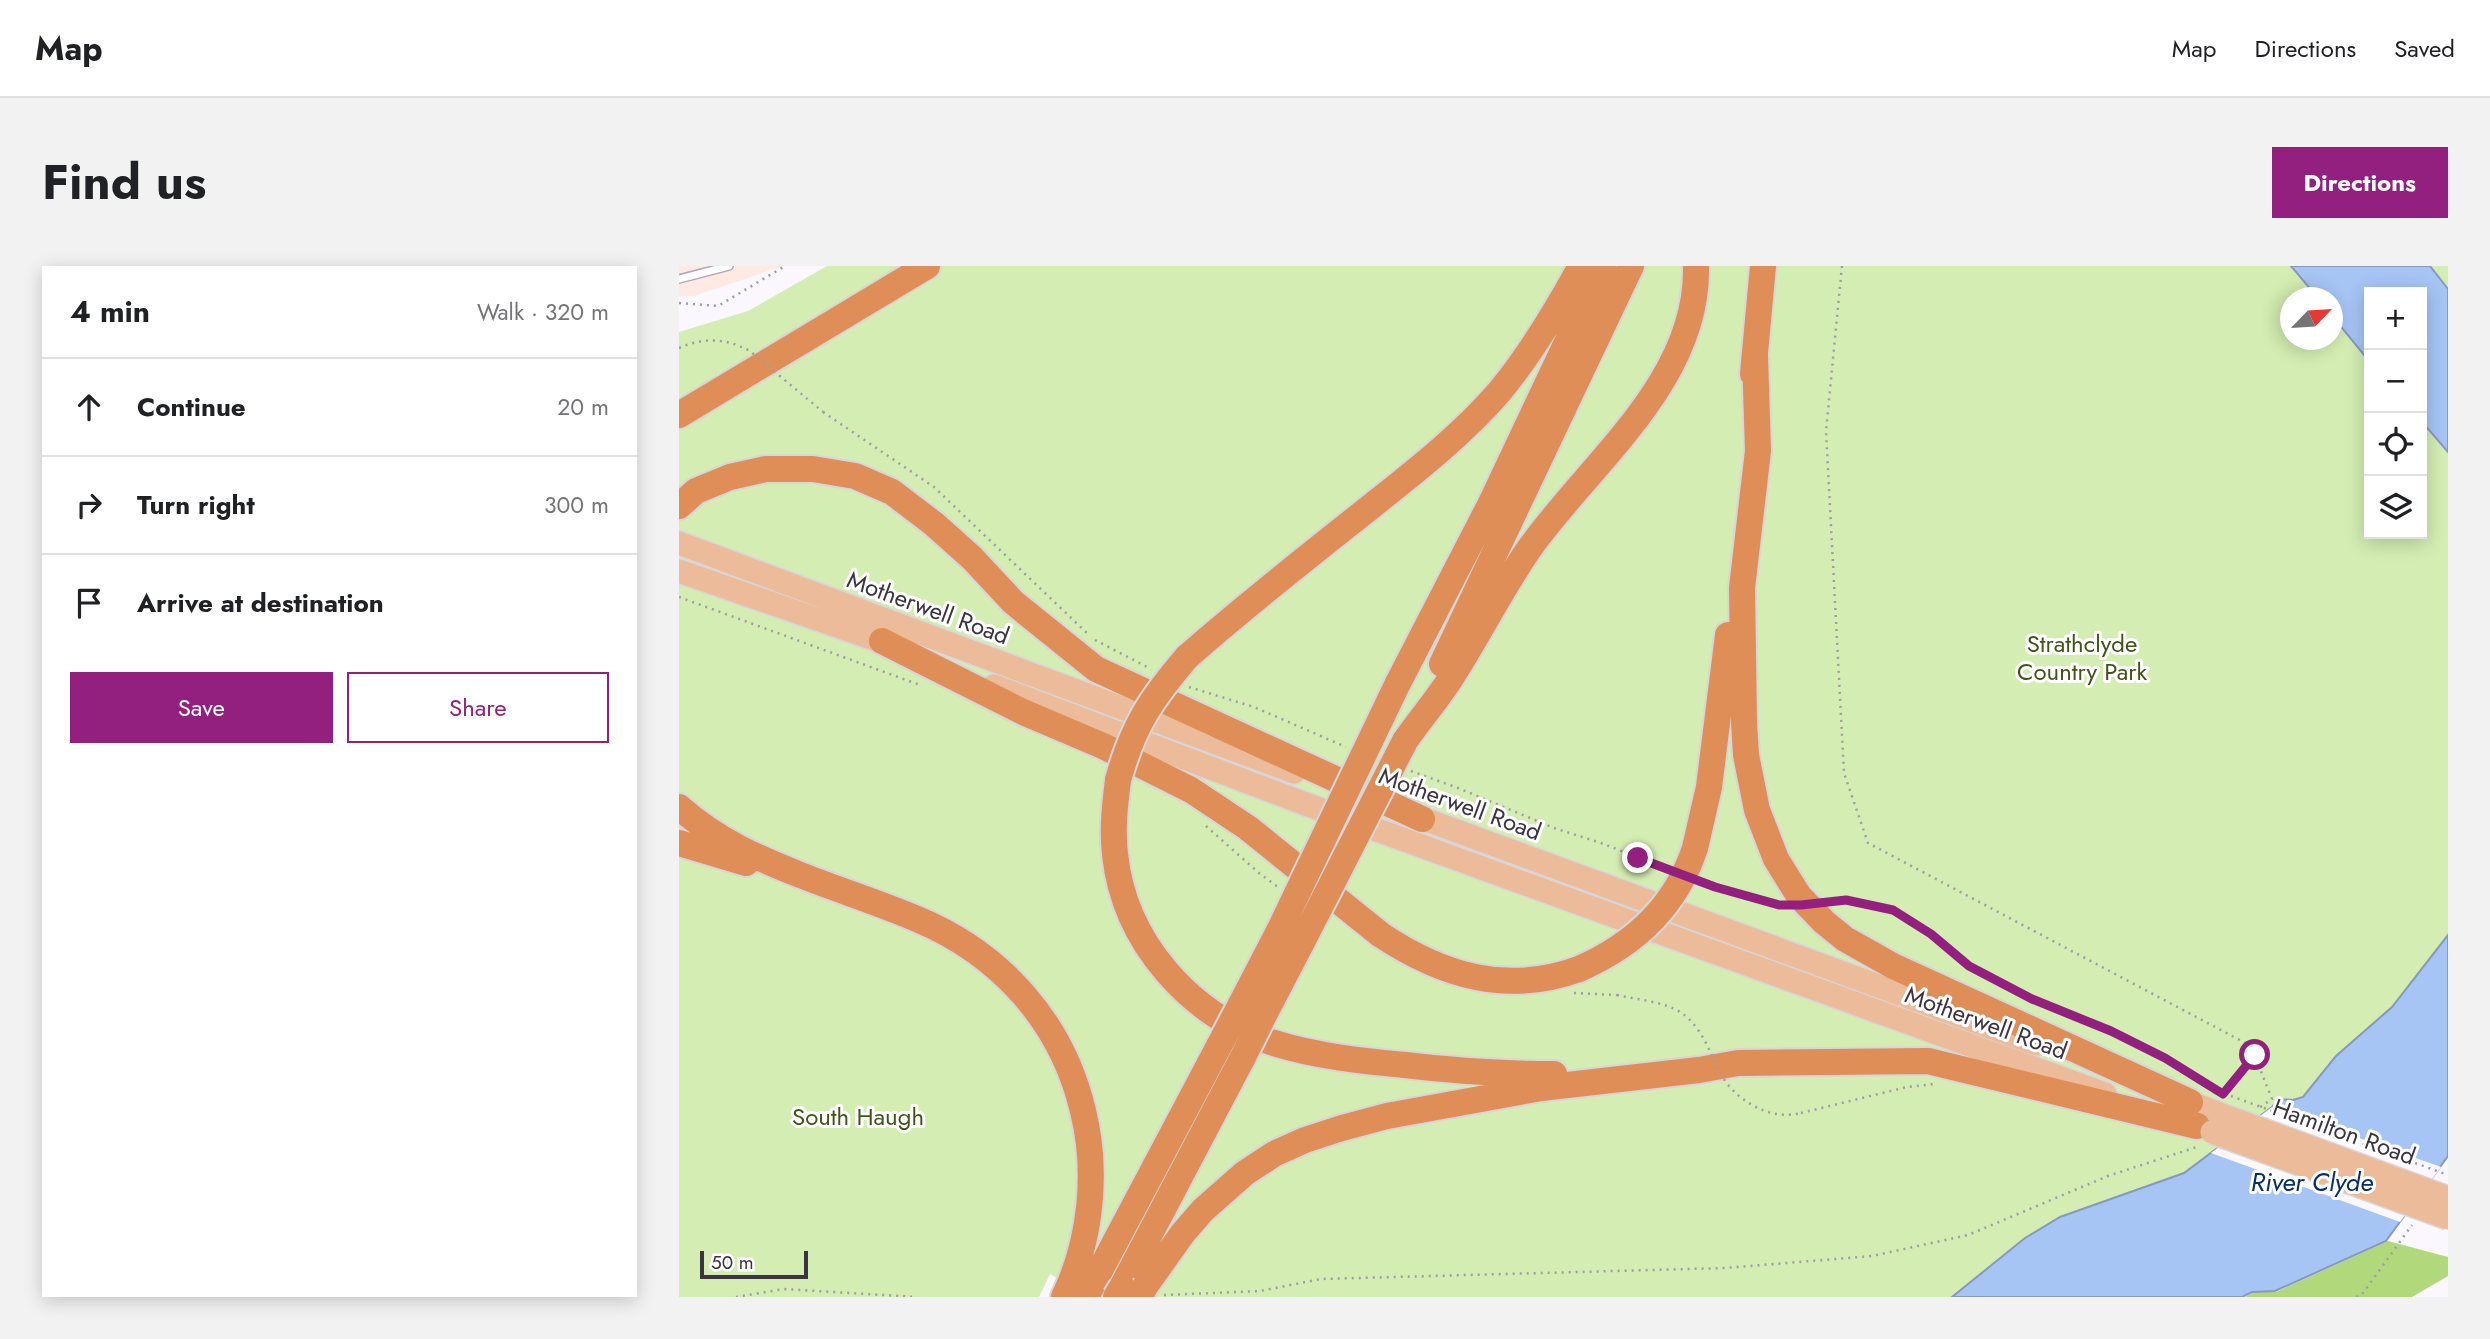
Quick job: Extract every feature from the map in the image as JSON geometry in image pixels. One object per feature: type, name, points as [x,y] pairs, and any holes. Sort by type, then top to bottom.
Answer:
[{"type":"highway","points":[[679,415],[927,266]]},
{"type":"highway","points":[[1581,266],[1537,342],[1498,393],[1472,420],[1421,467],[1234,616],[1187,657],[1147,707],[1126,751],[1118,779],[1114,811],[1115,855],[1120,882],[1130,911],[1144,942],[1167,973],[1193,999],[1233,1025],[1272,1042],[1331,1057],[1478,1073],[1699,1070]]},
{"type":"highway","points":[[1291,935],[1397,685],[1491,503],[1603,266]]},
{"type":"highway","points":[[1077,1293],[1231,1051],[1291,935],[1405,741],[1631,266]]},
{"type":"highway","points":[[1405,741],[1448,682],[1528,551],[1636,418],[1663,378],[1683,339],[1691,309],[1696,266]]},
{"type":"highway","points":[[883,641],[1023,712],[1103,746],[1182,785],[1248,828],[1402,949],[1435,965],[1476,978],[1504,981],[1547,978],[1573,981],[1647,926],[1670,899],[1695,848],[1709,787],[1723,680],[1742,514],[1763,266]]},
{"type":"highway","points":[[1755,356],[1758,452],[1742,588],[1744,722],[1757,810],[1776,859],[1799,896],[1845,939],[1893,966],[2213,1111]]},
{"type":"highway","points":[[688,498],[730,477],[766,469],[813,469],[855,476],[868,481],[892,492],[934,524],[972,558],[1013,602],[1096,669],[1422,819]]},
{"type":"highway","points":[[679,807],[747,854],[858,898]]},
{"type":"highway","points":[[679,843],[918,919],[973,948],[1019,987],[1056,1038],[1080,1095],[1090,1154],[1090,1191],[1077,1293]]},
{"type":"highway","points":[[1136,1292],[1231,1051]]},
{"type":"highway","points":[[1136,1292],[1183,1233],[1221,1193],[1273,1154],[1305,1140],[1387,1116],[1541,1088],[1738,1063],[1928,1061],[2213,1111]]},
{"type":"main road","name":"Motherwell Road","points":[[679,543],[2213,1111]]},
{"type":"main road","name":"Motherwell Road","points":[[679,570],[883,641],[1105,730],[1303,803],[2213,1111]]},
{"type":"main road","name":"Hamilton Road","points":[[2213,1111],[2445,1190]]},
{"type":"main road","name":"Hamilton Road","points":[[2213,1111],[2448,1218]]},
{"type":"lane","points":[[679,279],[729,266]]},
{"type":"path","points":[[679,303],[718,306],[785,266]]},
{"type":"path","points":[[1842,266],[1826,431],[1844,773],[1868,843],[2251,1046]]},
{"type":"path","points":[[679,348],[693,342],[710,340],[738,345],[750,351],[823,412],[934,488],[1093,639],[1160,673]]},
{"type":"path","points":[[679,597],[923,686]]},
{"type":"path","points":[[1182,684],[1254,707],[1354,750]]},
{"type":"path","points":[[1406,769],[1677,873]]},
{"type":"path","points":[[1202,821],[1259,873],[1281,889]]},
{"type":"path","points":[[1702,882],[1779,905],[1846,900],[1893,910],[1931,934],[1969,966],[2032,999],[2111,1031],[2165,1058],[2213,1111],[2448,1177],[2445,1190]]},
{"type":"path","points":[[1573,981],[1665,1006],[1686,1016],[1702,1037],[1723,1082],[1737,1097],[1766,1112],[1793,1115],[1907,1087],[1933,1084]]},
{"type":"path","points":[[2213,1111],[2255,1055]]},
{"type":"path","points":[[1136,1292],[1260,1291],[1321,1279],[1725,1268],[1872,1256],[1968,1235],[2108,1176],[2161,1157]]},
{"type":"path","points":[[2356,1297],[2363,1293],[2411,1226]]},
{"type":"path","points":[[736,1297],[784,1289],[916,1297]]},
{"type":"shaded area","points":[[679,266],[783,266],[694,296],[679,296]]},
{"type":"green space","points":[[827,266],[2448,266],[2448,1150],[2303,1097],[2293,1100],[2279,1099],[2184,1173],[2059,1217],[2025,1238],[1952,1297],[1088,1297],[1050,1274],[1039,1297],[679,1297],[679,332],[748,311]]},
{"type":"green space","points":[[2388,1241],[2448,1257],[2448,1276],[2412,1297],[2245,1297],[2254,1292],[2276,1292]]},
{"type":"water","points":[[2291,266],[2430,266],[2448,289],[2448,452],[2427,428],[2427,287],[2364,287],[2364,355],[2343,329],[2343,287],[2309,287]]},
{"type":"water","name":"River Clyde","points":[[2448,935],[2448,1156],[2386,1241],[2275,1291],[2252,1292],[2242,1297],[1952,1297],[2025,1238],[2060,1217],[2184,1173],[2279,1099],[2293,1100],[2303,1097],[2336,1056],[2392,1007]]},
{"type":"pier","points":[[2272,1107],[2441,1167],[2400,1222],[2211,1153]]},
{"type":"route","points":[[1638,858],[1715,887],[1779,905],[1846,900],[1893,910],[1931,934],[1969,966],[2032,999],[2111,1031],[2165,1058],[2223,1094],[2255,1055]]},
{"type":"park label","name":"Strathclyde Country Park","points":[[2082,658]]},
{"type":"park label","name":"South Haugh","points":[[858,1117]]}]
